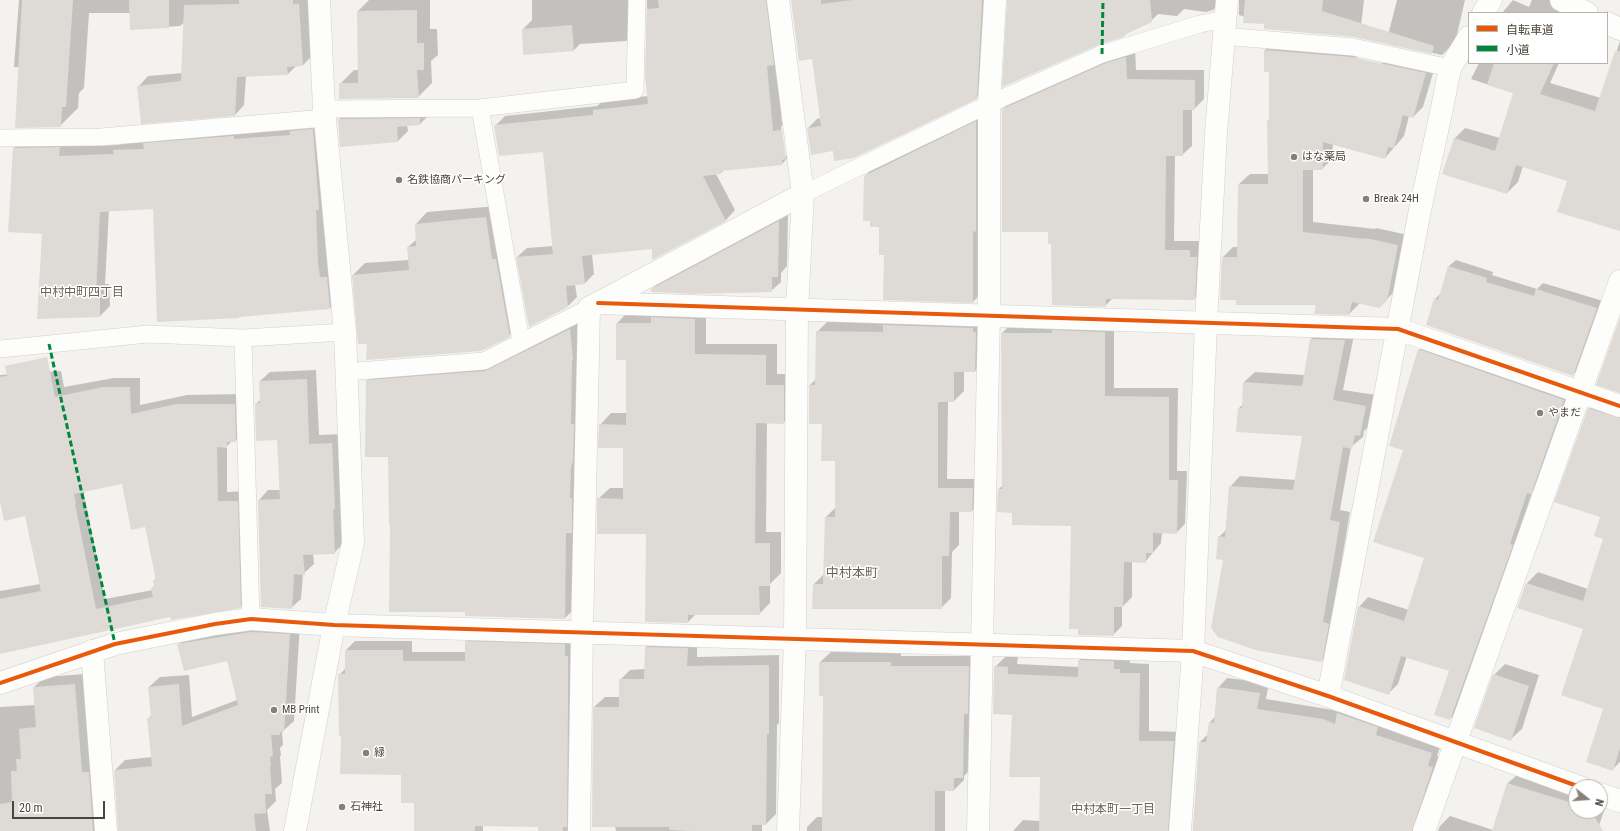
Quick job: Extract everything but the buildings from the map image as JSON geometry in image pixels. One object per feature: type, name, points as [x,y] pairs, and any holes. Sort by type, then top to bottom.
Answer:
[{"type":"street","points":[[295,831],[334,625],[353,543],[345,332],[324,113],[319,0]]},
{"type":"street","points":[[778,0],[803,194],[797,309],[795,638],[788,831]]},
{"type":"street","points":[[978,831],[989,316],[988,104],[995,0]]},
{"type":"street","points":[[1484,12],[1491,0]]},
{"type":"street","points":[[1561,0],[1585,12]]},
{"type":"street","points":[[1180,831],[1193,651],[1206,323],[1216,133],[1225,18]]},
{"type":"street","points":[[1608,23],[1620,29]]},
{"type":"street","points":[[1328,696],[1420,210],[1450,68],[1468,39]]},
{"type":"street","points":[[593,305],[803,194]]},
{"type":"street","points":[[1424,831],[1620,281]]},
{"type":"street","points":[[593,305],[797,309],[1398,329],[1620,406]]},
{"type":"street","points":[[579,831],[582,633],[593,305]]},
{"type":"street","points":[[0,683],[115,644],[215,624],[251,619],[334,625],[981,643],[1193,651],[1328,696],[1568,783]]},
{"type":"street","points":[[92,651],[106,831]]},
{"type":"street","points":[[1608,797],[1620,801]]},
{"type":"lane","points":[[0,138],[101,137],[324,113],[480,108],[635,90],[637,0]]},
{"type":"lane","points":[[803,194],[988,104],[1102,54],[1200,24],[1225,18],[1450,68]]},
{"type":"lane","points":[[480,108],[521,341]]},
{"type":"lane","points":[[346,372],[484,361],[593,305]]},
{"type":"lane","points":[[0,349],[148,334],[243,338],[345,332]]},
{"type":"lane","points":[[243,338],[251,619]]},
{"type":"marked path","points":[[1102,54],[1103,0]]},
{"type":"marked path","points":[[49,344],[115,644]]},
{"type":"cycle path","points":[[598,303],[1398,329],[1620,406]]},
{"type":"cycle path","points":[[0,683],[115,644],[215,624],[251,619],[334,625],[1193,651],[1328,696],[1568,783]]},
{"type":"place","name":"はな薬局","points":[[1294,157]]},
{"type":"place","name":"名鉄協商パーキング","points":[[399,180]]},
{"type":"place","name":"Break 24H","points":[[1366,199]]},
{"type":"place","name":"やまだ","points":[[1540,413]]},
{"type":"place","name":"MB Print","points":[[274,710]]},
{"type":"place","name":"緑","points":[[366,753]]},
{"type":"place","name":"石神社","points":[[342,807]]},
{"type":"district","name":"中村中町四丁目","points":[[82,293]]},
{"type":"district","name":"中村本町","points":[[852,574]]},
{"type":"district","name":"中村本町一丁目","points":[[1113,810]]}]
